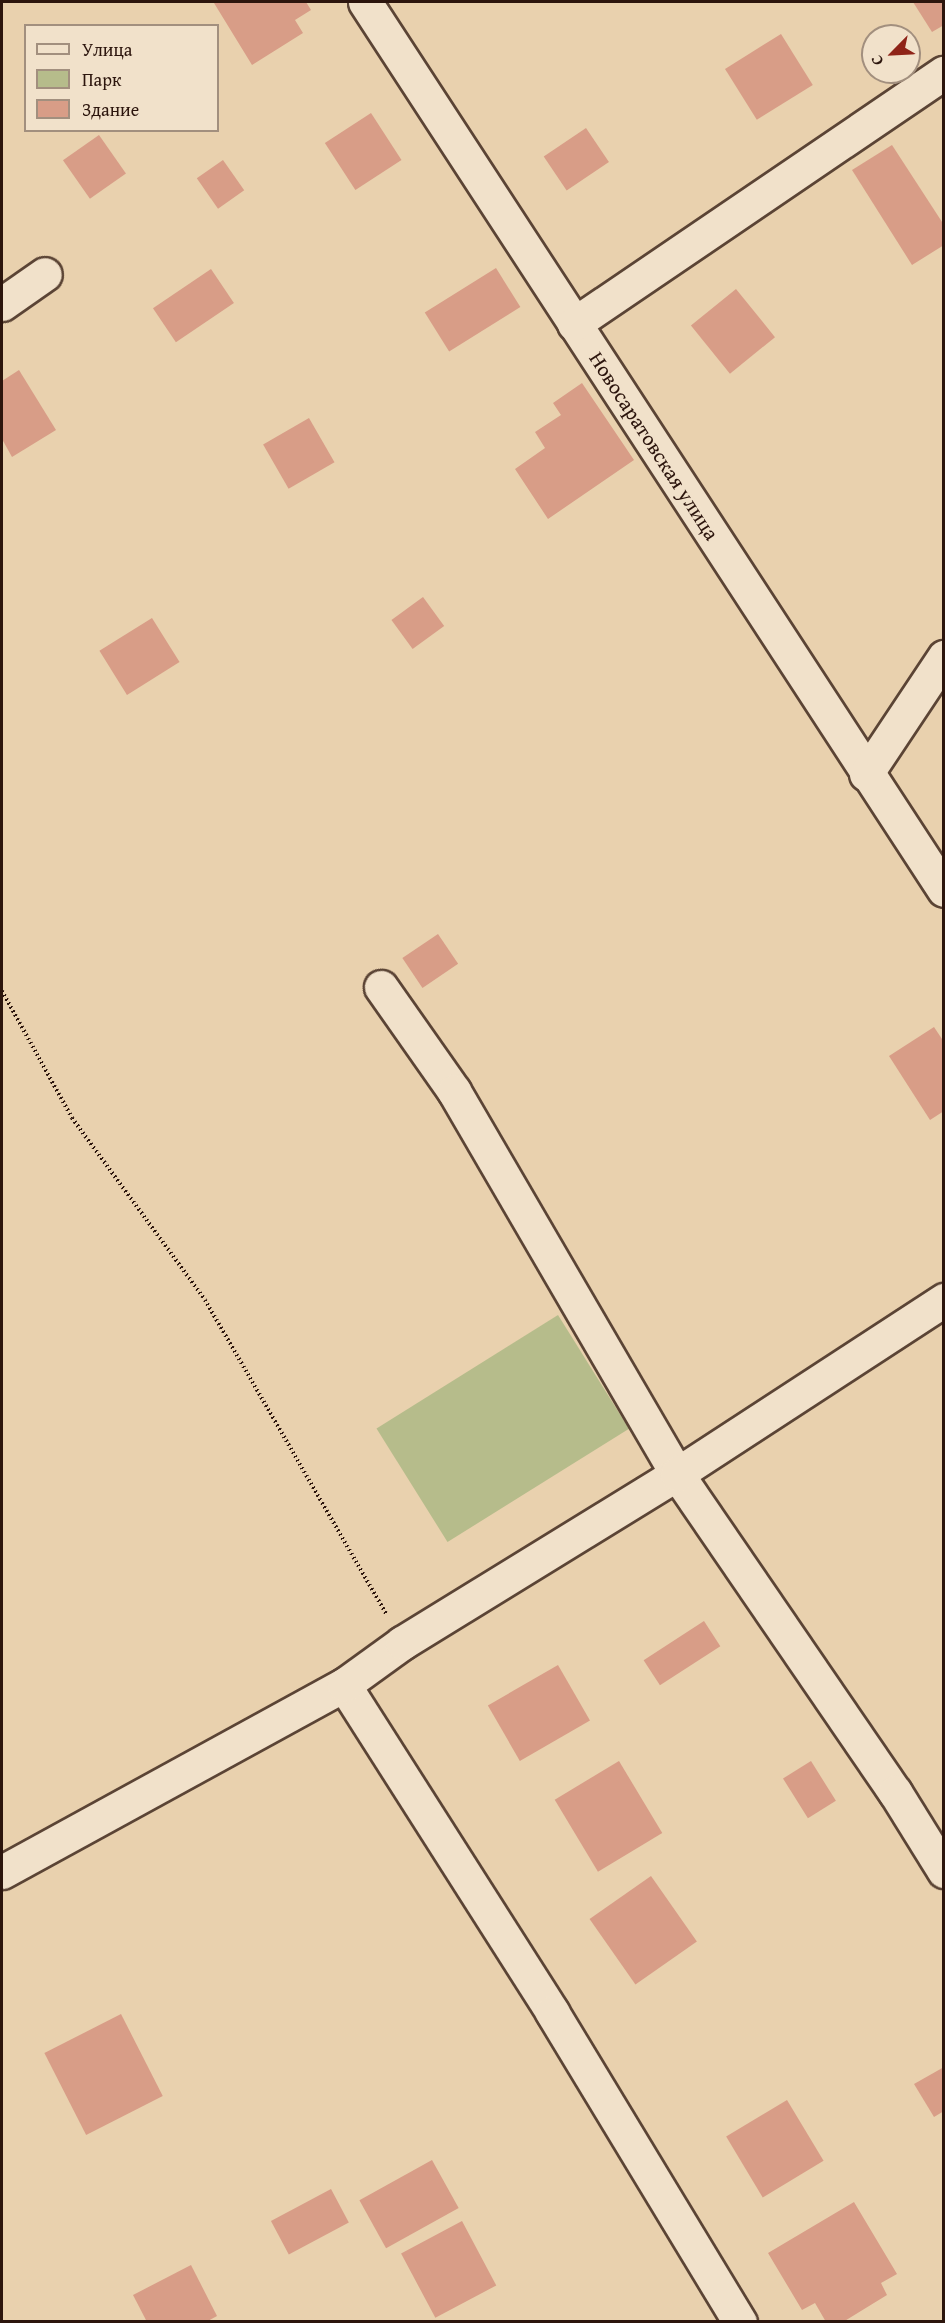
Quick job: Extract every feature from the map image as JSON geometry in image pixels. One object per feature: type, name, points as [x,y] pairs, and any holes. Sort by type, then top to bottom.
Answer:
[{"type":"street","name":"Новосаратовская улица","points":[[365,2],[866,774],[944,890]]},
{"type":"street","points":[[574,324],[944,73]]},
{"type":"street","points":[[2,304],[45,274]]},
{"type":"street","points":[[866,774],[944,657]]},
{"type":"street","points":[[381,987],[454,1091],[677,1474],[895,1792],[944,1871]]},
{"type":"street","points":[[2,1872],[344,1685],[402,1642],[677,1474],[944,1300]]},
{"type":"street","points":[[344,1685],[552,2012],[740,2322]]},
{"type":"path","points":[[2,991],[72,1118],[206,1300],[402,1642]]},
{"type":"green space","points":[[558,1315],[629,1429],[448,1542],[377,1428]]},
{"type":"building","points":[[306,2],[311,10],[295,20],[303,33],[252,65],[214,3]]},
{"type":"building","points":[[913,2],[944,2],[944,25],[932,32]]},
{"type":"building","points":[[781,34],[813,85],[757,120],[725,69]]},
{"type":"building","points":[[371,113],[401,160],[355,190],[325,143]]},
{"type":"building","points":[[586,128],[609,162],[567,191],[544,157]]},
{"type":"building","points":[[99,135],[126,174],[90,199],[63,160]]},
{"type":"building","points":[[892,145],[944,225],[944,245],[912,265],[852,170]]},
{"type":"building","points":[[223,160],[244,190],[218,209],[197,178]]},
{"type":"building","points":[[496,268],[520,307],[449,352],[425,313]]},
{"type":"building","points":[[211,269],[234,303],[176,342],[153,308]]},
{"type":"building","points":[[736,289],[775,337],[730,374],[691,326]]},
{"type":"building","points":[[19,370],[56,430],[12,457],[2,439],[2,381]]},
{"type":"building","points":[[582,383],[634,460],[548,519],[515,469],[545,448],[535,432],[561,415],[553,403]]},
{"type":"building","points":[[309,418],[334,462],[289,489],[263,444]]},
{"type":"building","points":[[423,597],[444,626],[413,649],[391,620]]},
{"type":"building","points":[[152,618],[180,662],[127,695],[99,651]]},
{"type":"building","points":[[438,934],[458,964],[422,988],[402,958]]},
{"type":"building","points":[[934,1027],[944,1042],[944,1111],[930,1120],[889,1056]]},
{"type":"building","points":[[704,1621],[720,1646],[660,1685],[644,1660]]},
{"type":"building","points":[[558,1665],[590,1720],[520,1761],[488,1706]]},
{"type":"building","points":[[619,1761],[662,1833],[598,1872],[555,1800]]},
{"type":"building","points":[[811,1761],[836,1801],[808,1818],[783,1778]]},
{"type":"building","points":[[651,1876],[697,1942],[635,1985],[590,1919]]},
{"type":"building","points":[[121,2014],[163,2096],[86,2135],[44,2053]]},
{"type":"building","points":[[944,2067],[944,2111],[934,2117],[914,2084]]},
{"type":"building","points":[[787,2100],[824,2161],[763,2197],[726,2137]]},
{"type":"building","points":[[432,2160],[459,2208],[386,2248],[359,2200]]},
{"type":"building","points":[[331,2189],[349,2223],[289,2254],[271,2221]]},
{"type":"building","points":[[854,2202],[897,2274],[881,2283],[887,2295],[843,2322],[826,2322],[815,2303],[802,2310],[768,2253]]},
{"type":"building","points":[[462,2221],[496,2285],[435,2318],[401,2253]]},
{"type":"building","points":[[191,2265],[217,2316],[206,2322],[147,2322],[133,2295]]}]
